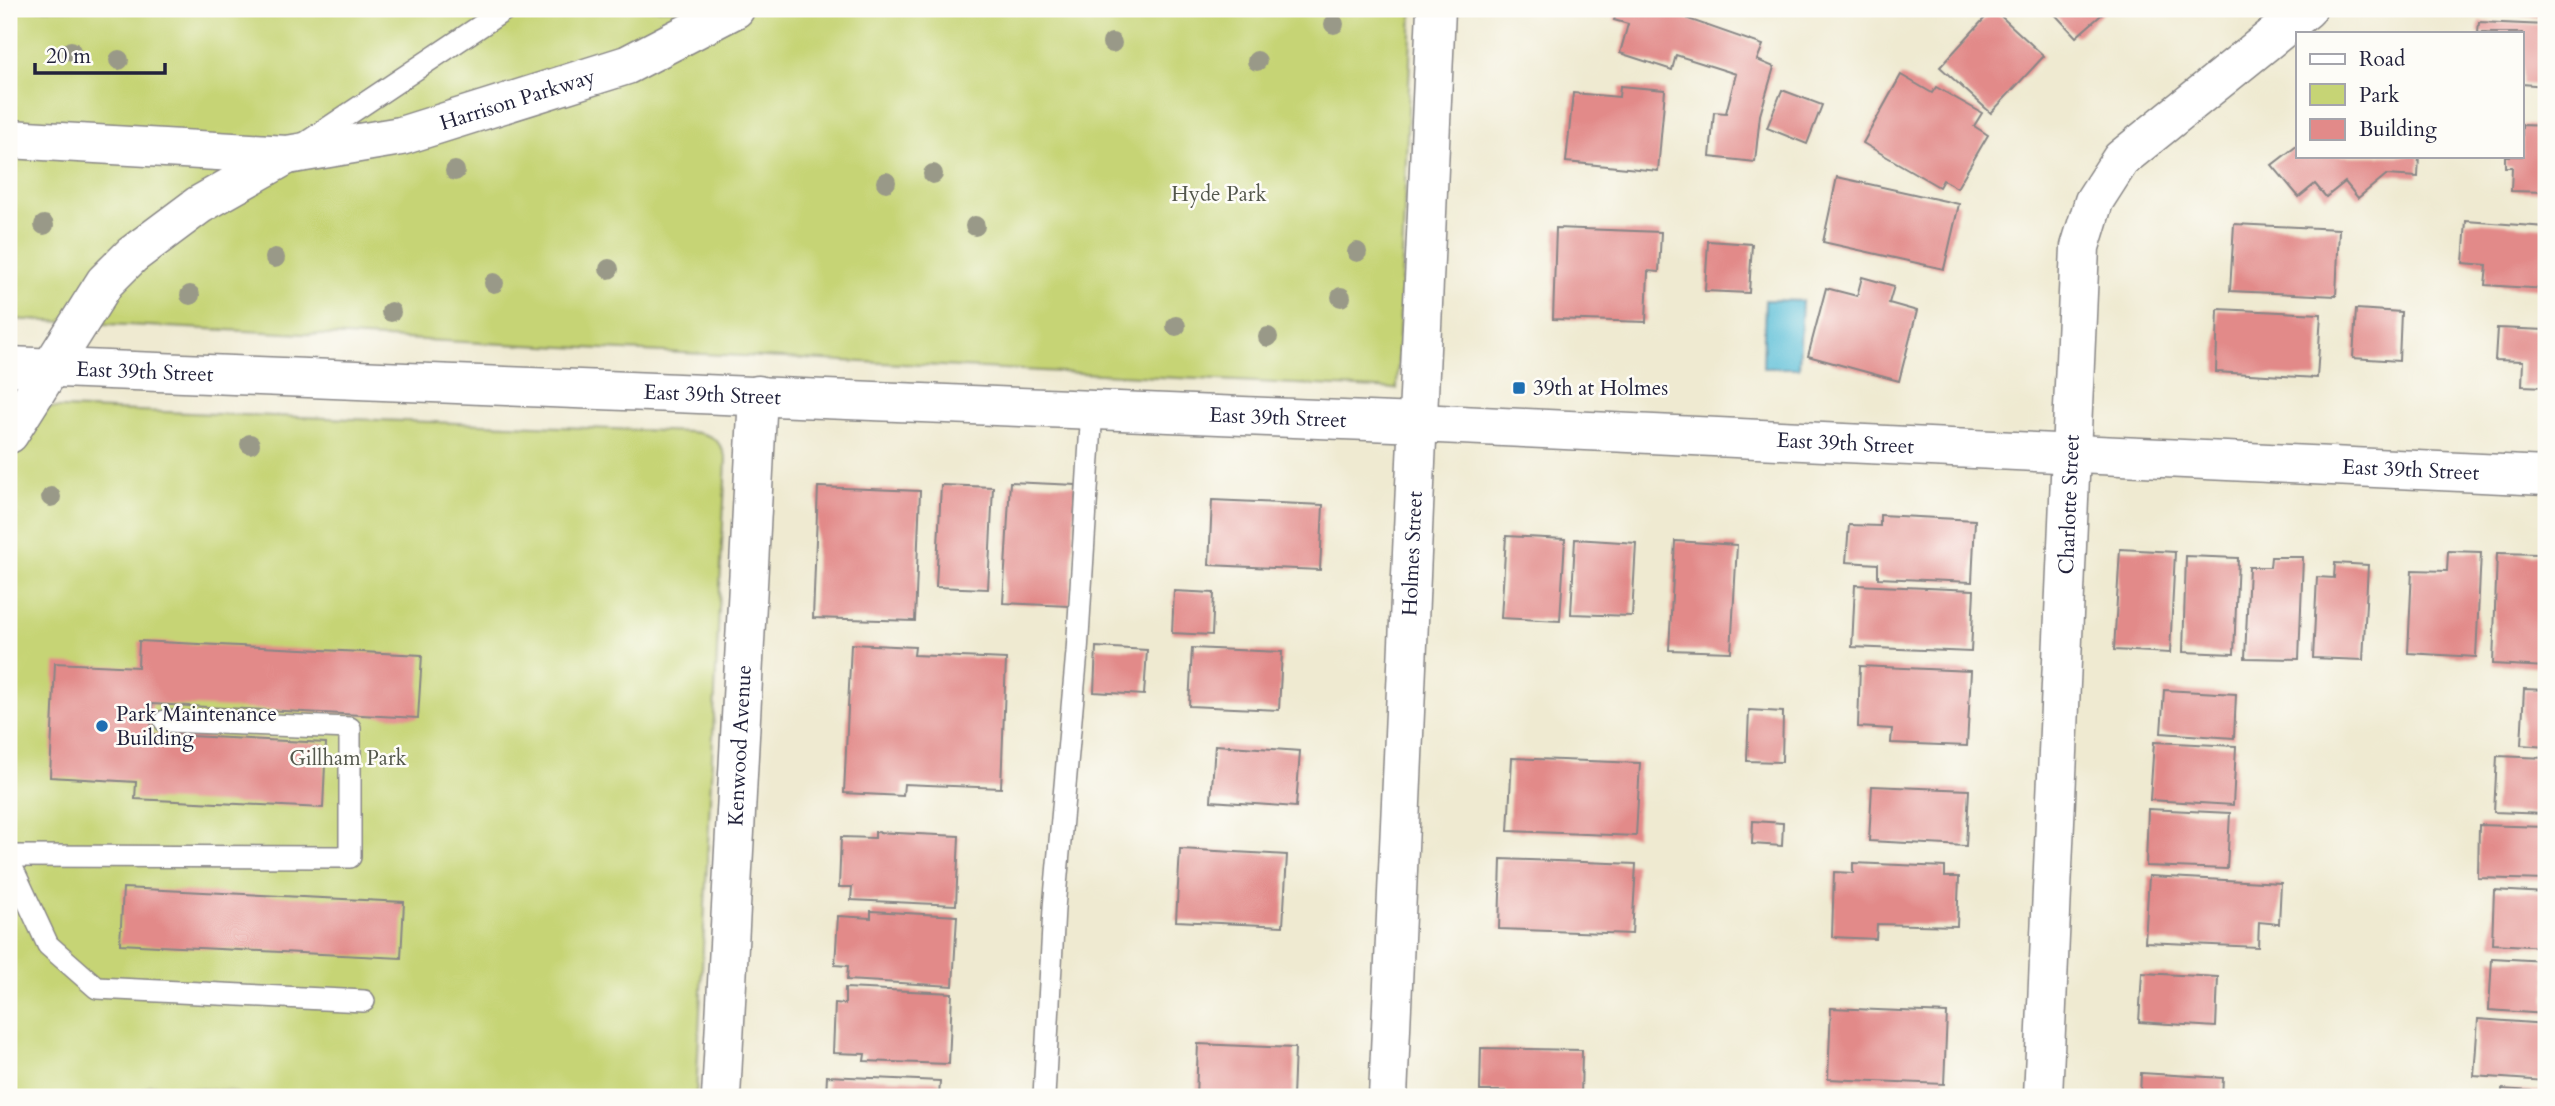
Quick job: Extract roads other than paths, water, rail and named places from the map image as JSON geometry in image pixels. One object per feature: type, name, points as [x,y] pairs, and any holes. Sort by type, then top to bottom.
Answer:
[{"type":"street","name":"Harrison Parkway","points":[[9,139],[287,155],[401,136],[627,65],[735,9]]},
{"type":"street","name":"Holmes Street","points":[[1388,1097],[1436,9]]},
{"type":"street","name":"Charlotte Street","points":[[2043,1097],[2080,247],[2094,201],[2121,159],[2307,9]]},
{"type":"street","name":"Harrison Parkway","points":[[9,434],[105,282],[132,255],[198,205],[287,155]]},
{"type":"street","name":"East 39th Street","points":[[9,366],[1418,422],[2546,476]]},
{"type":"street","name":"Kenwood Avenue","points":[[721,1097],[758,395]]},
{"type":"lane","points":[[287,155],[506,9]]},
{"type":"lane","points":[[1044,1097],[1054,908],[1077,653],[1092,409]]},
{"type":"lane","points":[[165,721],[350,728],[350,857],[9,858],[48,945],[97,988],[364,1001]]},
{"type":"water","points":[[1765,300],[1802,301],[1799,368],[1763,368]]},
{"type":"place","name":"39th at Holmes","points":[[1519,388]]},
{"type":"place","name":"Park Maintenance Building","points":[[102,726]]},
{"type":"park label","name":"Hyde Park","points":[[1219,194]]},
{"type":"park label","name":"Gillham Park","points":[[348,758]]}]
